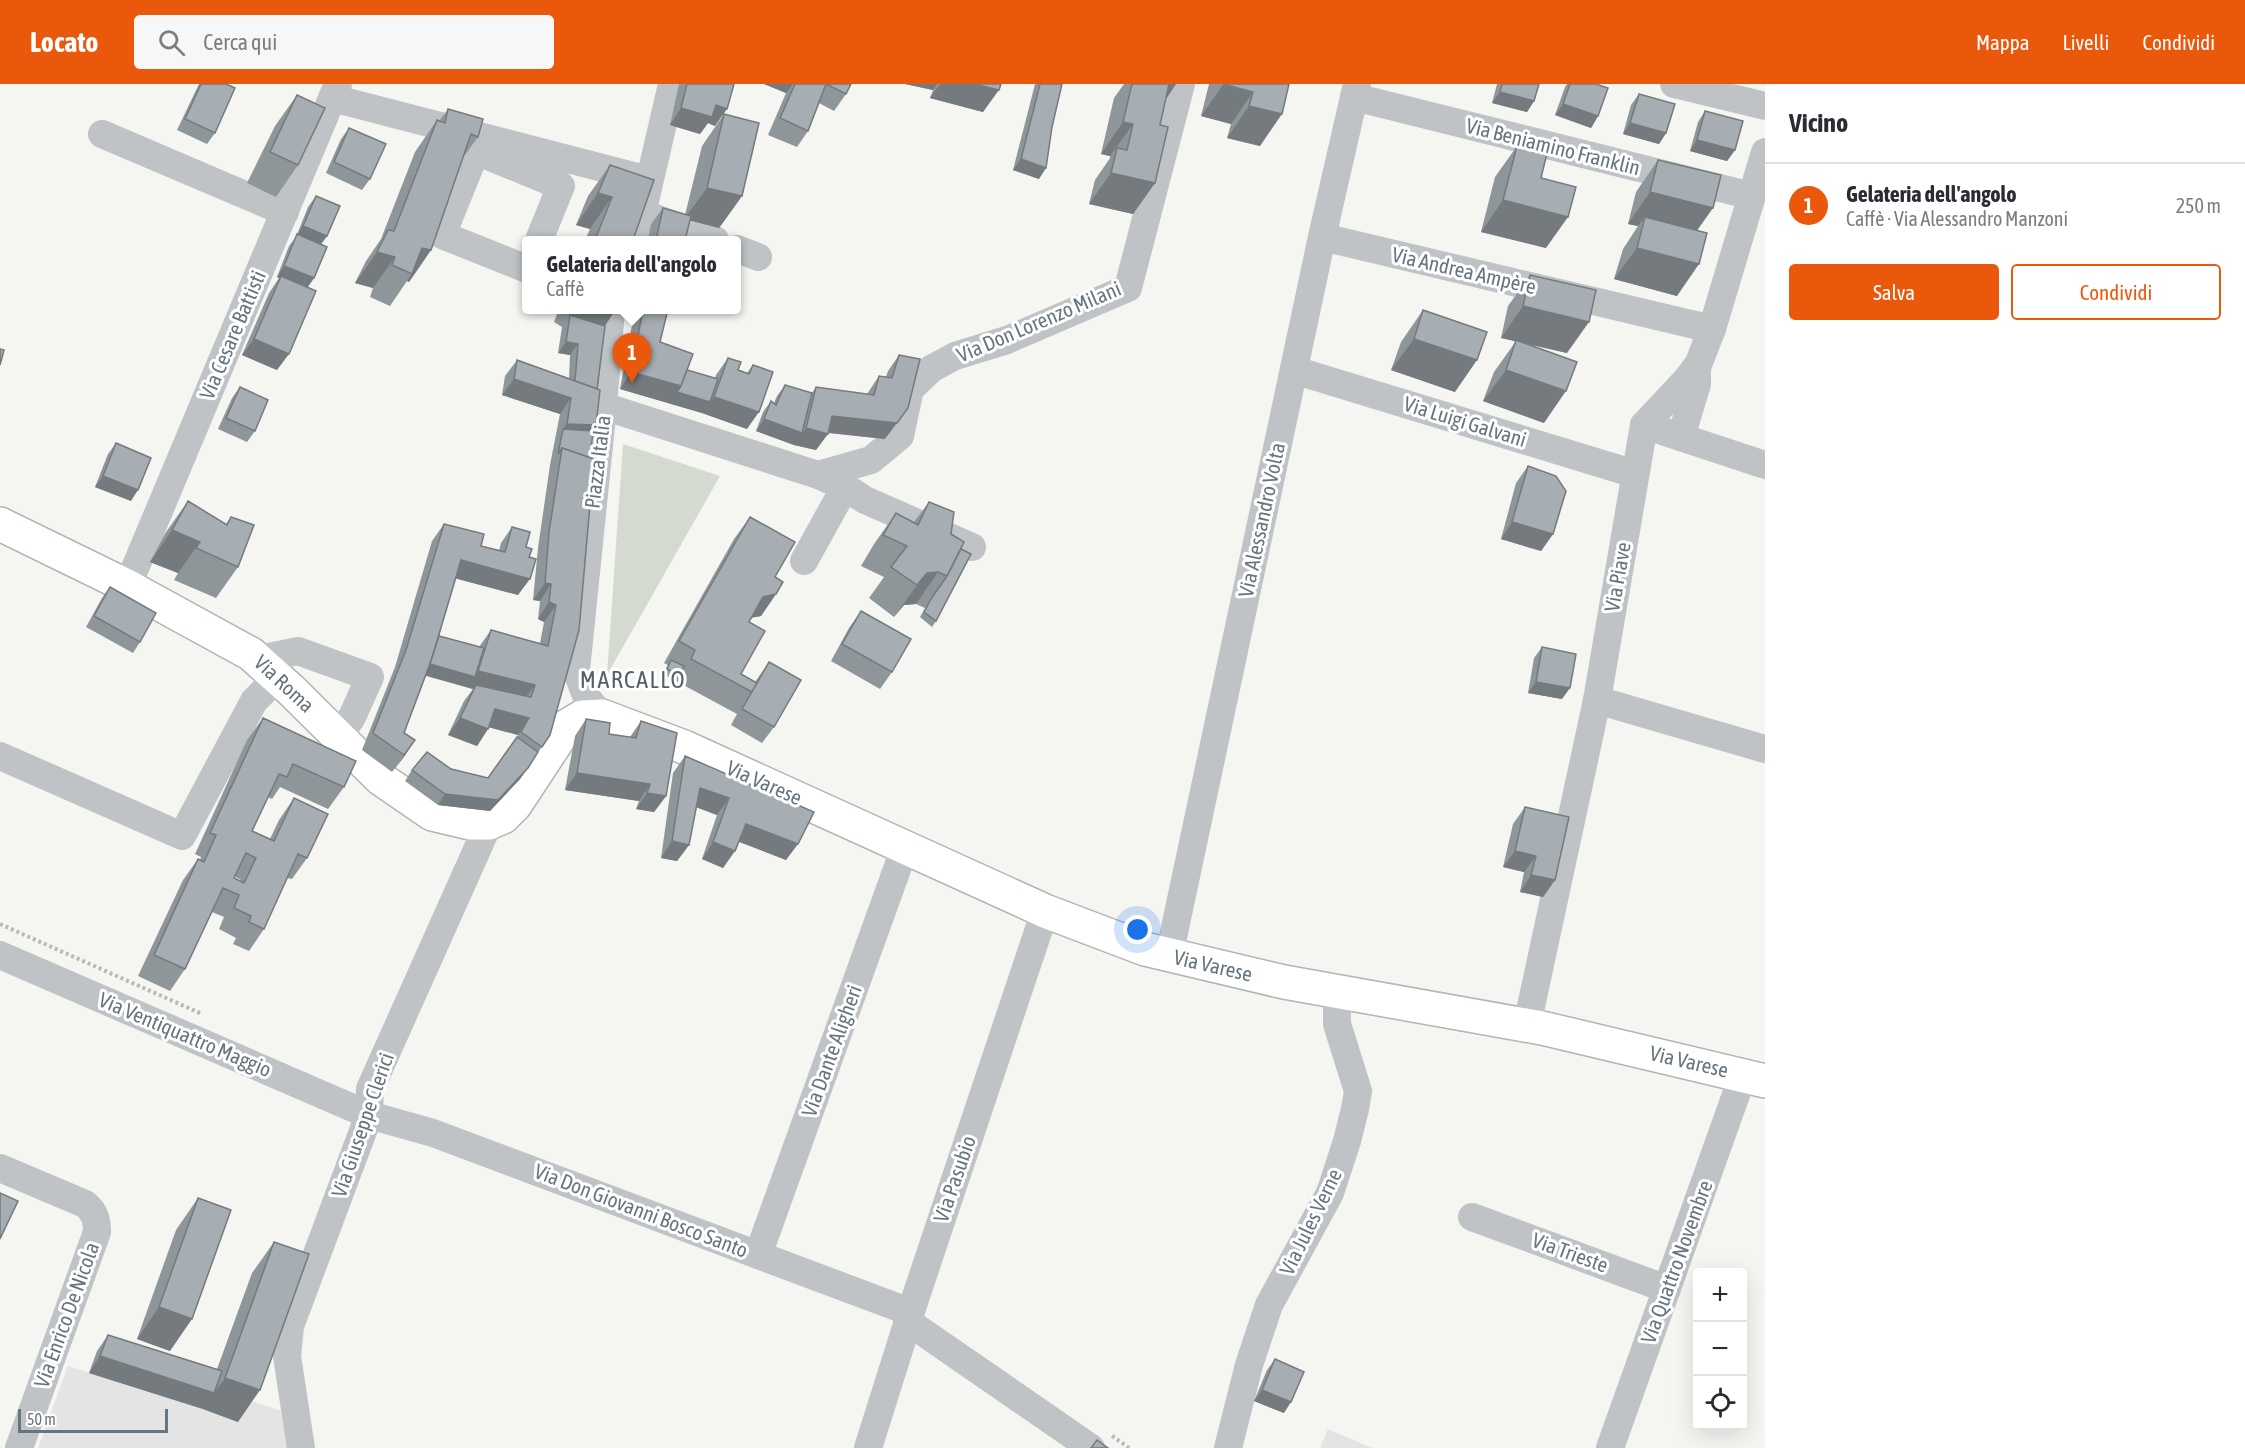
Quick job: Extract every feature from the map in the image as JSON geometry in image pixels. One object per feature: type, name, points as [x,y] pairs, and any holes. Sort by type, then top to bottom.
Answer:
[{"type":"main road","name":"Via Roma","points":[[0,524],[125,585],[268,668],[381,778],[432,814],[470,823],[489,823]]},
{"type":"main road","name":"Via Varese","points":[[602,716],[684,747],[1045,910],[1168,956],[1337,992],[1527,1025],[1754,1078]]},
{"type":"main road","name":"Via Giuseppe Clerici","points":[[489,823],[503,817],[514,804],[567,726],[576,720],[602,716]]},
{"type":"street","points":[[634,236],[642,214],[672,84]]},
{"type":"street","name":"Via Don Lorenzo Milani","points":[[818,475],[871,460],[900,436],[910,389],[931,369],[955,356],[1007,340],[1128,288],[1181,84]]},
{"type":"street","points":[[1674,84],[1765,106]]},
{"type":"street","points":[[335,91],[650,180]]},
{"type":"street","name":"Via Cesare Battisti","points":[[125,585],[335,91]]},
{"type":"street","name":"Via Beniamino Franklin","points":[[1356,91],[1752,196]]},
{"type":"street","name":"Via Alessandro Volta","points":[[1168,956],[1322,237],[1356,91]]},
{"type":"street","points":[[102,134],[285,212]]},
{"type":"street","points":[[522,267],[442,235],[476,151],[561,186],[540,236]]},
{"type":"street","points":[[1765,152],[1712,329],[1698,365],[1644,425],[1765,465]]},
{"type":"street","points":[[642,214],[704,236]]},
{"type":"street","name":"Via Andrea Ampère","points":[[1322,237],[1712,329]]},
{"type":"street","points":[[603,406],[611,314]]},
{"type":"street","points":[[1681,437],[1697,384],[1698,365]]},
{"type":"street","name":"Via Luigi Galvani","points":[[1294,370],[1635,474]]},
{"type":"street","name":"Piazza Italia","points":[[602,716],[587,698],[576,670],[603,406],[818,475],[845,487],[866,500],[972,547]]},
{"type":"street","name":"Via Piave","points":[[1527,1025],[1597,700],[1644,425]]},
{"type":"street","points":[[804,561],[845,487]]},
{"type":"street","points":[[0,756],[182,836],[254,701],[268,668],[298,651],[370,677],[352,717],[339,736]]},
{"type":"street","points":[[1597,700],[1765,749]]},
{"type":"street","name":"Via Giuseppe Clerici","points":[[301,1448],[287,1356],[290,1326],[369,1115],[370,1089],[489,823]]},
{"type":"street","name":"Via Dante Aligheri","points":[[758,1255],[905,847]]},
{"type":"street","name":"Via Pasubio","points":[[868,1448],[909,1317],[1045,910]]},
{"type":"street","name":"Via Ventiquattro Maggio","points":[[0,955],[369,1115]]},
{"type":"street","name":"Via Jules Verne","points":[[1228,1448],[1249,1365],[1269,1305],[1330,1192],[1350,1130],[1358,1091],[1337,1024],[1337,992]]},
{"type":"street","name":"Via Quattro Novembre","points":[[1610,1448],[1667,1289],[1754,1078]]},
{"type":"street","name":"Via Don Giovanni Bosco Santo","points":[[369,1115],[433,1133],[758,1255],[909,1317],[1091,1448]]},
{"type":"street","name":"Via Enrico De Nicola","points":[[0,1168],[85,1203],[94,1214],[97,1232],[19,1448]]},
{"type":"street","name":"Via Trieste","points":[[1473,1217],[1667,1289]]},
{"type":"shaded area","points":[[623,444],[720,476],[607,675]]},
{"type":"shaded area","points":[[68,1366],[203,1409],[246,1399],[281,1411],[289,1448],[38,1448]]},
{"type":"shaded area","points":[[1328,1429],[1372,1448],[1320,1448]]},
{"type":"building","points":[[201,84],[226,84],[235,88],[215,133],[185,119]]},
{"type":"building","points":[[687,84],[734,84],[727,109],[716,105],[712,117],[681,108]]},
{"type":"building","points":[[795,84],[826,84],[808,131],[780,118]]},
{"type":"building","points":[[826,84],[851,84],[846,94]]},
{"type":"building","points":[[974,84],[1001,84],[999,90]]},
{"type":"building","points":[[1040,84],[1062,84],[1046,168],[1021,159]]},
{"type":"building","points":[[1132,84],[1169,84],[1160,125],[1168,127],[1155,183],[1111,173],[1117,148],[1127,150],[1133,124],[1123,122]]},
{"type":"building","points":[[1223,84],[1289,84],[1282,114],[1249,106],[1253,92]]},
{"type":"building","points":[[1502,84],[1539,84],[1534,101],[1500,92]]},
{"type":"building","points":[[1570,84],[1596,84],[1608,88],[1598,116],[1563,104]]},
{"type":"building","points":[[1639,94],[1675,104],[1666,133],[1630,123]]},
{"type":"building","points":[[297,95],[325,108],[298,165],[270,152]]},
{"type":"building","points":[[448,109],[483,119],[478,137],[471,134],[431,250],[422,248],[412,274],[392,265],[395,257],[377,252],[388,230],[394,231],[437,120],[445,123]]},
{"type":"building","points":[[1705,111],[1743,121],[1735,150],[1697,140]]},
{"type":"building","points":[[724,114],[759,123],[742,196],[707,188]]},
{"type":"building","points":[[349,128],[386,144],[370,179],[334,162]]},
{"type":"building","points":[[1517,146],[1547,153],[1541,178],[1576,187],[1568,217],[1503,200]]},
{"type":"building","points":[[1658,160],[1721,175],[1713,208],[1650,192]]},
{"type":"building","points":[[610,165],[654,180],[634,236],[597,236],[612,197],[598,193]]},
{"type":"building","points":[[316,196],[340,206],[327,236],[303,226]]},
{"type":"building","points":[[663,208],[691,216],[686,236],[657,236]]},
{"type":"building","points":[[1645,217],[1707,233],[1699,264],[1637,248]]},
{"type":"building","points":[[297,234],[327,247],[314,278],[284,266]]},
{"type":"building","points":[[1530,275],[1596,290],[1589,322],[1523,306]]},
{"type":"building","points":[[281,276],[316,291],[289,354],[254,339]]},
{"type":"building","points":[[1423,310],[1487,332],[1477,360],[1414,339]]},
{"type":"building","points":[[642,314],[667,314],[660,342],[693,354],[681,386],[631,372]]},
{"type":"building","points":[[570,315],[605,326],[597,389],[575,381],[578,344],[566,342]]},
{"type":"building","points":[[1516,340],[1577,362],[1566,391],[1506,370]]},
{"type":"building","points":[[0,349],[4,350],[0,365]]},
{"type":"building","points":[[899,355],[920,359],[908,408],[897,423],[832,416],[828,434],[806,428],[816,387],[874,395],[879,376],[892,378]]},
{"type":"building","points":[[728,358],[741,362],[738,370],[749,374],[753,365],[773,372],[759,412],[714,397]]},
{"type":"building","points":[[517,360],[600,390],[596,425],[567,424],[571,398],[514,379]]},
{"type":"building","points":[[687,370],[718,379],[710,402],[677,392]]},
{"type":"building","points":[[785,385],[812,393],[802,433],[764,419],[771,401],[776,405]]},
{"type":"building","points":[[240,387],[268,400],[255,431],[226,418]]},
{"type":"building","points":[[563,429],[593,431],[590,458],[562,448],[558,454]]},
{"type":"building","points":[[116,443],[151,458],[138,490],[103,476]]},
{"type":"building","points":[[562,448],[594,459],[579,630],[550,735],[542,747],[521,732],[529,718],[495,709],[488,729],[460,718],[476,685],[531,697],[535,685],[478,671],[491,630],[548,646],[556,605],[549,602],[551,584],[545,583],[549,532]]},
{"type":"building","points":[[1528,466],[1556,476],[1566,491],[1553,534],[1512,522]]},
{"type":"building","points":[[188,501],[227,525],[231,517],[254,525],[238,567],[196,548],[200,542],[172,530]]},
{"type":"building","points":[[929,502],[954,512],[951,534],[964,542],[947,576],[938,572],[927,573],[917,585],[891,567],[907,546],[883,535],[896,513],[918,525]]},
{"type":"building","points":[[750,517],[795,542],[775,577],[783,582],[776,594],[763,597],[749,622],[765,631],[741,674],[757,683],[752,692],[691,659],[695,650],[679,641]]},
{"type":"building","points":[[444,524],[484,534],[481,546],[505,552],[512,527],[530,532],[526,547],[532,549],[529,557],[536,559],[530,579],[461,560],[432,658],[404,733],[415,740],[404,755],[373,733],[406,650]]},
{"type":"building","points":[[961,549],[971,554],[936,621],[924,612]]},
{"type":"building","points":[[110,587],[156,613],[140,642],[94,616]]},
{"type":"building","points":[[861,611],[911,639],[892,672],[842,644]]},
{"type":"building","points":[[439,636],[484,648],[475,677],[430,664]]},
{"type":"building","points":[[1542,647],[1576,654],[1570,688],[1536,682]]},
{"type":"building","points":[[671,660],[684,666],[679,675],[667,669]]},
{"type":"building","points":[[769,662],[801,680],[774,727],[742,709]]},
{"type":"building","points":[[263,718],[356,761],[344,787],[293,764],[287,777],[279,774],[252,831],[274,841],[294,798],[328,814],[307,858],[298,854],[264,929],[249,922],[251,916],[234,908],[239,895],[223,888],[185,969],[154,955],[198,859],[204,862],[216,835],[210,833]],"holes":[[[246,853],[256,858],[244,883],[234,878]]]},
{"type":"building","points":[[586,719],[610,723],[609,734],[636,738],[641,721],[677,733],[666,796],[647,793],[650,784],[577,773]]},
{"type":"building","points":[[517,737],[538,752],[528,768],[498,800],[445,794],[412,770],[427,752],[451,769],[488,778]]},
{"type":"building","points":[[685,756],[814,812],[798,844],[746,824],[735,851],[713,842],[729,798],[700,788],[689,845],[672,841]]},
{"type":"building","points":[[1525,807],[1569,817],[1555,880],[1531,875],[1536,856],[1515,851]]},
{"type":"building","points":[[0,1193],[18,1201],[0,1239]]},
{"type":"building","points":[[198,1198],[231,1210],[192,1319],[159,1307]]},
{"type":"building","points":[[274,1242],[309,1254],[260,1390],[225,1378]]},
{"type":"building","points":[[108,1335],[222,1371],[214,1393],[100,1356]]},
{"type":"building","points":[[1275,1359],[1304,1372],[1291,1402],[1262,1390]]},
{"type":"building","points":[[1097,1440],[1108,1448],[1091,1448]]},
{"type":"place","name":"Gelateria dell'angolo","points":[[632,383]]},
{"type":"district","name":"MARCALLO","points":[[633,680]]}]
